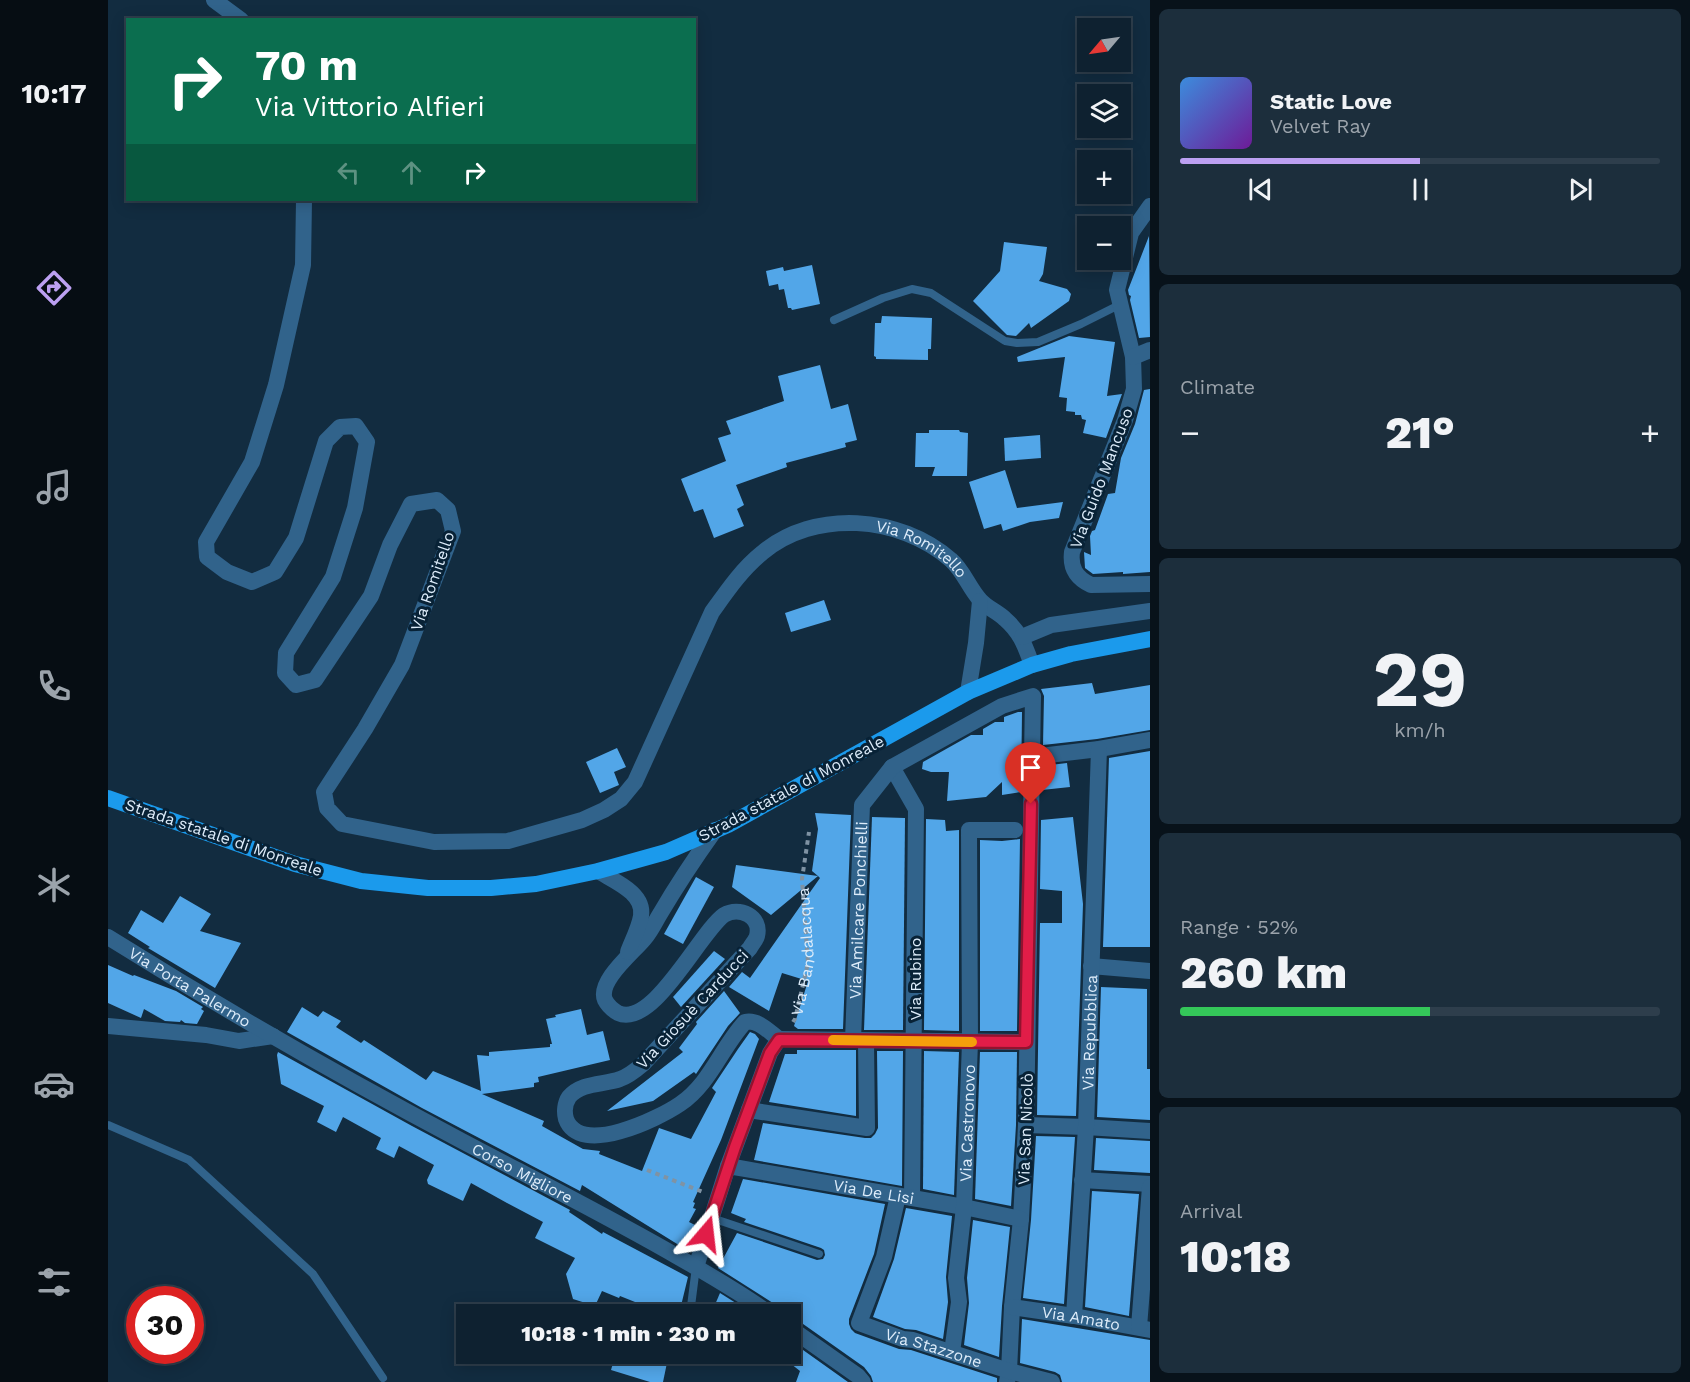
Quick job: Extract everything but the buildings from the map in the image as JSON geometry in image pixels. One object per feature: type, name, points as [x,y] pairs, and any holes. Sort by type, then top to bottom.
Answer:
[{"type":"main road","name":"Strada statale di Monreale","points":[[108,798],[295,864],[361,881],[428,888],[491,888],[537,884],[598,871],[666,852],[715,830],[968,692],[1032,665],[1071,654],[1150,639]]},
{"type":"street","points":[[214,0],[238,18]]},
{"type":"street","name":"Via Romitello","points":[[304,201],[303,265],[276,385],[252,462],[206,542],[207,557],[227,572],[252,582],[275,572],[296,538],[326,441],[340,427],[356,426],[367,442],[355,508],[333,577],[286,653],[285,673],[296,685],[315,680],[371,596],[390,545],[411,504],[436,500],[448,510],[453,531],[402,664],[365,729],[324,792],[327,808],[342,824],[434,842],[508,840],[582,820],[604,810],[621,799],[635,782],[712,612],[725,593],[762,552],[796,532],[817,525],[843,523],[896,530],[924,541],[952,561],[980,601]]},
{"type":"street","name":"Via Guido Mancuso","points":[[1150,206],[1131,233],[1117,290],[1133,357],[1134,389],[1125,420],[1072,552],[1071,560],[1077,576],[1091,585],[1150,584]]},
{"type":"street","points":[[1133,357],[1150,350]]},
{"type":"street","points":[[980,601],[1005,619],[1022,637],[1032,665]]},
{"type":"street","points":[[968,692],[980,601]]},
{"type":"street","points":[[1022,637],[1051,625],[1150,611]]},
{"type":"street","name":"Via San Nicolò","points":[[1008,1376],[1026,1125],[1033,696]]},
{"type":"street","name":"Via Amilcare Ponchielli","points":[[749,1110],[867,1128],[859,1041],[862,805],[892,767],[1002,706],[1033,696]]},
{"type":"street","points":[[1032,757],[1150,740]]},
{"type":"street","name":"Via Repubblica","points":[[1074,1316],[1086,1127],[1099,749]]},
{"type":"street","name":"Via Rubino","points":[[860,1323],[905,1197],[914,1041],[916,809],[892,767]]},
{"type":"street","name":"Via Giosuè Carducci","points":[[715,830],[684,873],[646,936],[611,976],[604,989],[605,999],[612,1009],[621,1015],[633,1014],[646,1006],[674,980],[713,926],[731,912],[742,911],[749,915],[756,924],[757,936],[750,948],[643,1064],[621,1079],[588,1086],[569,1097],[565,1115],[569,1126],[578,1134],[590,1136],[612,1134],[650,1120],[681,1104],[697,1089],[745,1022],[751,1020],[757,1022],[779,1040]]},
{"type":"street","name":"Via Castronovo","points":[[952,1352],[959,1302],[956,1278],[964,1207],[970,1042],[969,830],[1014,830]]},
{"type":"street","points":[[598,871],[630,891],[641,909],[641,917],[624,961]]},
{"type":"street","name":"Via Porta Palermo","points":[[108,936],[273,1036]]},
{"type":"street","points":[[1090,966],[1150,971]]},
{"type":"street","points":[[108,1026],[206,1035],[239,1041],[273,1036]]},
{"type":"street","name":"Corso Migliore","points":[[273,1036],[383,1099],[620,1224],[757,1304]]},
{"type":"street","points":[[696,1267],[728,1166],[770,1053],[779,1040],[1026,1042]]},
{"type":"street","points":[[1026,1125],[1150,1131]]},
{"type":"street","name":"Via De Lisi","points":[[728,1166],[1021,1219]]},
{"type":"street","points":[[1082,1180],[1150,1185],[1144,1328]]},
{"type":"street","name":"Via Amato","points":[[1012,1307],[1144,1328]]},
{"type":"street","name":"Via Stazzone","points":[[860,1323],[903,1339],[952,1352],[1008,1376],[1052,1382]]},
{"type":"street","points":[[801,1336],[858,1376],[863,1382]]},
{"type":"lane","points":[[834,321],[883,298],[912,289],[931,293],[1005,341],[1017,344],[1038,342],[1081,324],[1119,304]]},
{"type":"lane","points":[[108,1125],[189,1160],[313,1274],[382,1378]]},
{"type":"lane","points":[[711,1218],[819,1254]]},
{"type":"lane","points":[[691,1304],[696,1267]]},
{"type":"path","name":"Via Bandalacqua","points":[[779,1040],[795,1019],[808,963],[802,879],[809,832]]},
{"type":"path","points":[[647,1170],[718,1198]]},
{"type":"slow traffic","points":[[833,1040],[972,1042]]},
{"type":"route","points":[[706,1234],[728,1166],[770,1053],[779,1040],[1026,1042],[1031,804]]}]
